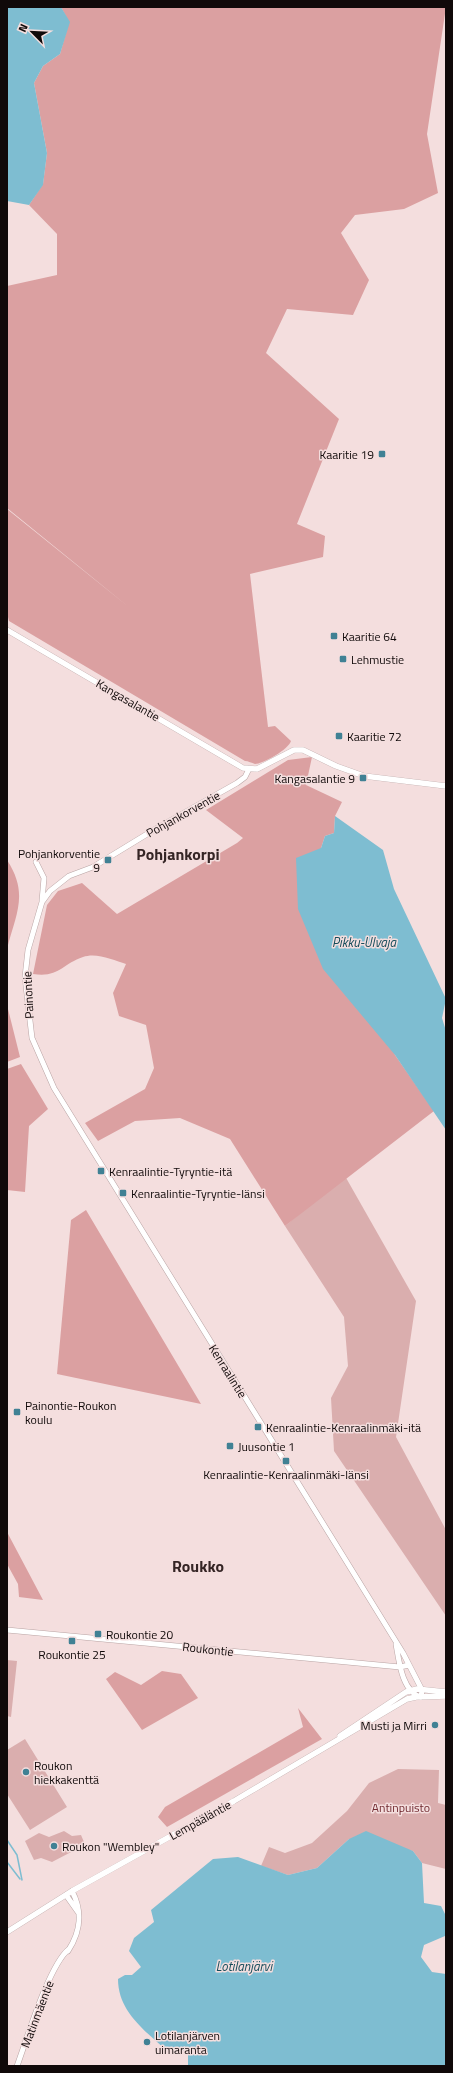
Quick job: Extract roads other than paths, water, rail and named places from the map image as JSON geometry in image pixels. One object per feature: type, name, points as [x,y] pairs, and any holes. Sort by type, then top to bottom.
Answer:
[{"type":"main road","name":"Kangasalantie","points":[[7,630],[234,763],[249,769]]},
{"type":"main road","name":"Pohjankorventie","points":[[249,769],[257,769],[294,750],[303,750],[336,766],[364,776],[446,786]]},
{"type":"main road","points":[[410,1690],[446,1692]]},
{"type":"main road","name":"Lempääläntie","points":[[330,1744],[346,1731],[410,1690]]},
{"type":"main road","name":"Lempääläntie","points":[[7,1932],[72,1891],[234,1800],[407,1699],[446,1696]]},
{"type":"street","name":"Pohjankorventie","points":[[68,876],[93,867],[158,827],[225,790],[245,776],[249,769]]},
{"type":"street","points":[[36,862],[44,878],[42,902]]},
{"type":"street","name":"Painontie","points":[[60,1098],[47,1076],[32,1038],[27,1007],[25,977],[28,950],[42,902],[50,892],[68,876]]},
{"type":"street","name":"Kenraalintie","points":[[60,1098],[409,1664],[422,1690]]},
{"type":"street","name":"Roukontie","points":[[7,1630],[400,1667],[409,1664]]},
{"type":"street","name":"Kenraalintie","points":[[396,1644],[400,1667],[410,1690]]},
{"type":"street","points":[[410,1690],[414,1694],[421,1697],[422,1690]]},
{"type":"street","name":"Matinmäentie","points":[[17,2066],[43,1997],[59,1962],[66,1956],[80,1927],[78,1912],[79,1906],[72,1891]]},
{"type":"street","points":[[66,1895],[78,1912]]},
{"type":"water","points":[[7,7],[61,7],[70,22],[60,54],[43,66],[34,83],[47,153],[43,185],[29,205],[7,201]]},
{"type":"water","name":"Pikku-Ulvaja","points":[[335,816],[383,850],[394,889],[446,999],[442,1018],[446,1031],[446,1130],[395,1055],[323,969],[298,909],[296,858],[321,848],[325,836],[334,833]]},
{"type":"water","name":"Lotilanjärvi","points":[[366,1831],[413,1851],[422,1863],[424,1903],[441,1906],[446,1916],[445,1936],[424,1945],[421,1957],[432,1972],[446,1974],[446,2066],[188,2066],[188,2051],[166,2050],[134,2019],[122,2001],[118,1979],[125,1975],[132,1975],[141,1967],[129,1951],[134,1938],[154,1922],[151,1910],[213,1859],[238,1857],[288,1875],[317,1868],[349,1839]]},
{"type":"waterway","points":[[7,1840],[17,1855],[22,1880]]},
{"type":"waterway","points":[[7,1862],[20,1879]]},
{"type":"place","name":"Kaaritie 19","points":[[382,454]]},
{"type":"place","name":"Kaaritie 64","points":[[334,636]]},
{"type":"place","name":"Lehmustie","points":[[343,659]]},
{"type":"place","name":"Kaaritie 72","points":[[339,736]]},
{"type":"place","name":"Kangasalantie 9","points":[[363,778]]},
{"type":"place","name":"Pohjankorventie 9","points":[[108,860]]},
{"type":"place","name":"Kenraalintie-Tyryntie-itä","points":[[101,1171]]},
{"type":"place","name":"Kenraalintie-Tyryntie-länsi","points":[[123,1193]]},
{"type":"place","name":"Painontie-Roukon koulu","points":[[17,1412]]},
{"type":"place","name":"Kenraalintie-Kenraalinmäki-itä","points":[[258,1427]]},
{"type":"place","name":"Juusontie 1","points":[[230,1446]]},
{"type":"place","name":"Kenraalintie-Kenraalinmäki-länsi","points":[[286,1461]]},
{"type":"place","name":"Roukontie 20","points":[[98,1634]]},
{"type":"place","name":"Roukontie 25","points":[[72,1641]]},
{"type":"place","name":"Musti ja Mirri","points":[[435,1725]]},
{"type":"place","name":"Roukon hiekkakenttä","points":[[26,1772]]},
{"type":"place","name":"Roukon \"Wembley\"","points":[[54,1846]]},
{"type":"place","name":"Lotilanjärven uimaranta","points":[[147,2042]]},
{"type":"district","name":"Pohjankorpi","points":[[178,854]]},
{"type":"district","name":"Roukko","points":[[198,1566]]},
{"type":"park label","name":"Antinpuisto","points":[[401,1807]]}]
